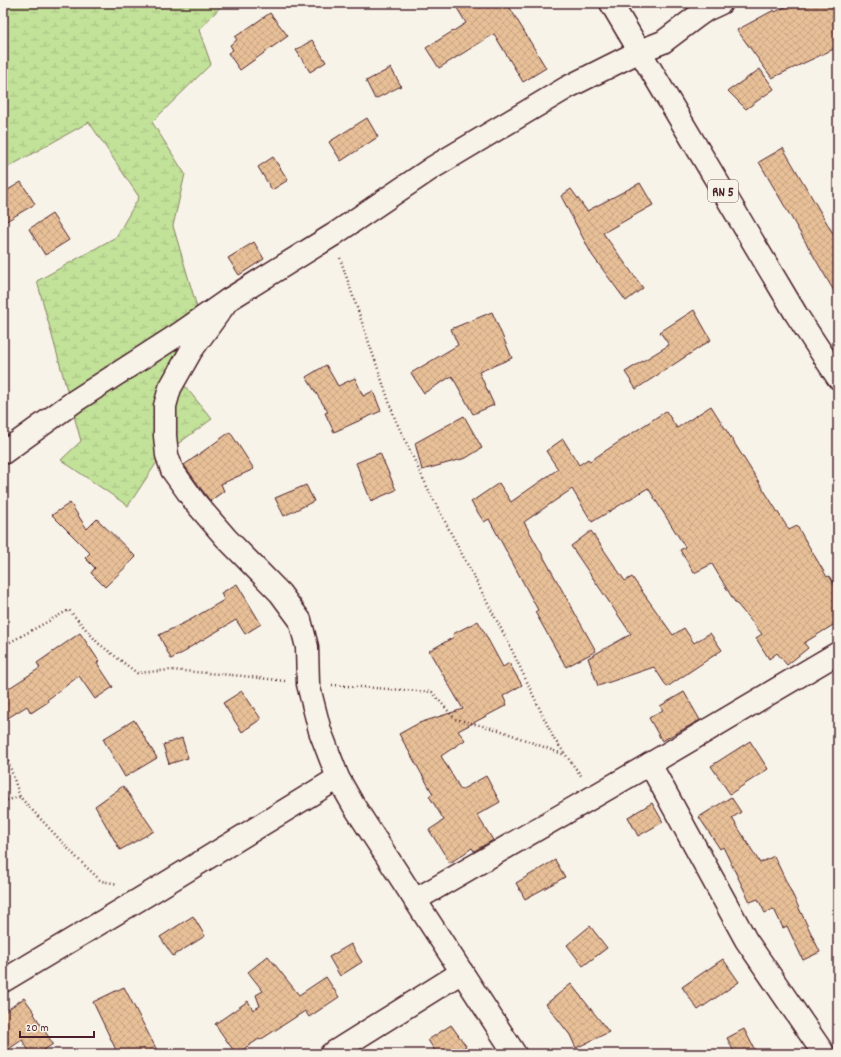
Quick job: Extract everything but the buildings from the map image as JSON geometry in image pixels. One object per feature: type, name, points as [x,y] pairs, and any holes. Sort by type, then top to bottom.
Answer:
[{"type":"street","name":"RN 5","points":[[611,3],[796,314],[838,378]]},
{"type":"street","points":[[3,453],[75,400],[439,164],[568,87],[640,51],[663,42],[706,10],[722,3]]},
{"type":"street","points":[[228,300],[191,351],[170,388],[165,406],[165,436],[167,455],[172,470],[195,502],[226,538],[280,594],[300,620],[307,647],[308,684],[320,731],[338,778],[354,806],[515,1054]]},
{"type":"street","points":[[415,900],[838,653]]},
{"type":"street","points":[[650,764],[746,940],[824,1054]]},
{"type":"street","points":[[3,981],[338,778]]},
{"type":"street","points":[[331,1054],[462,972]]},
{"type":"path","points":[[333,234],[341,262],[395,419],[430,493],[508,642],[554,739],[596,794]]},
{"type":"path","points":[[3,646],[69,610],[98,643],[137,673],[171,670],[243,676],[308,684],[432,692],[455,719],[499,730],[565,755]]},
{"type":"path","points":[[3,746],[20,797],[78,859],[101,881],[155,890]]},
{"type":"path","points":[[3,802],[20,797]]},
{"type":"green space","points":[[3,3],[224,3],[199,30],[211,64],[152,122],[185,174],[173,226],[201,321],[170,368],[212,419],[161,456],[128,506],[61,460],[81,441],[37,281],[116,237],[139,197],[89,122],[3,170]]}]
